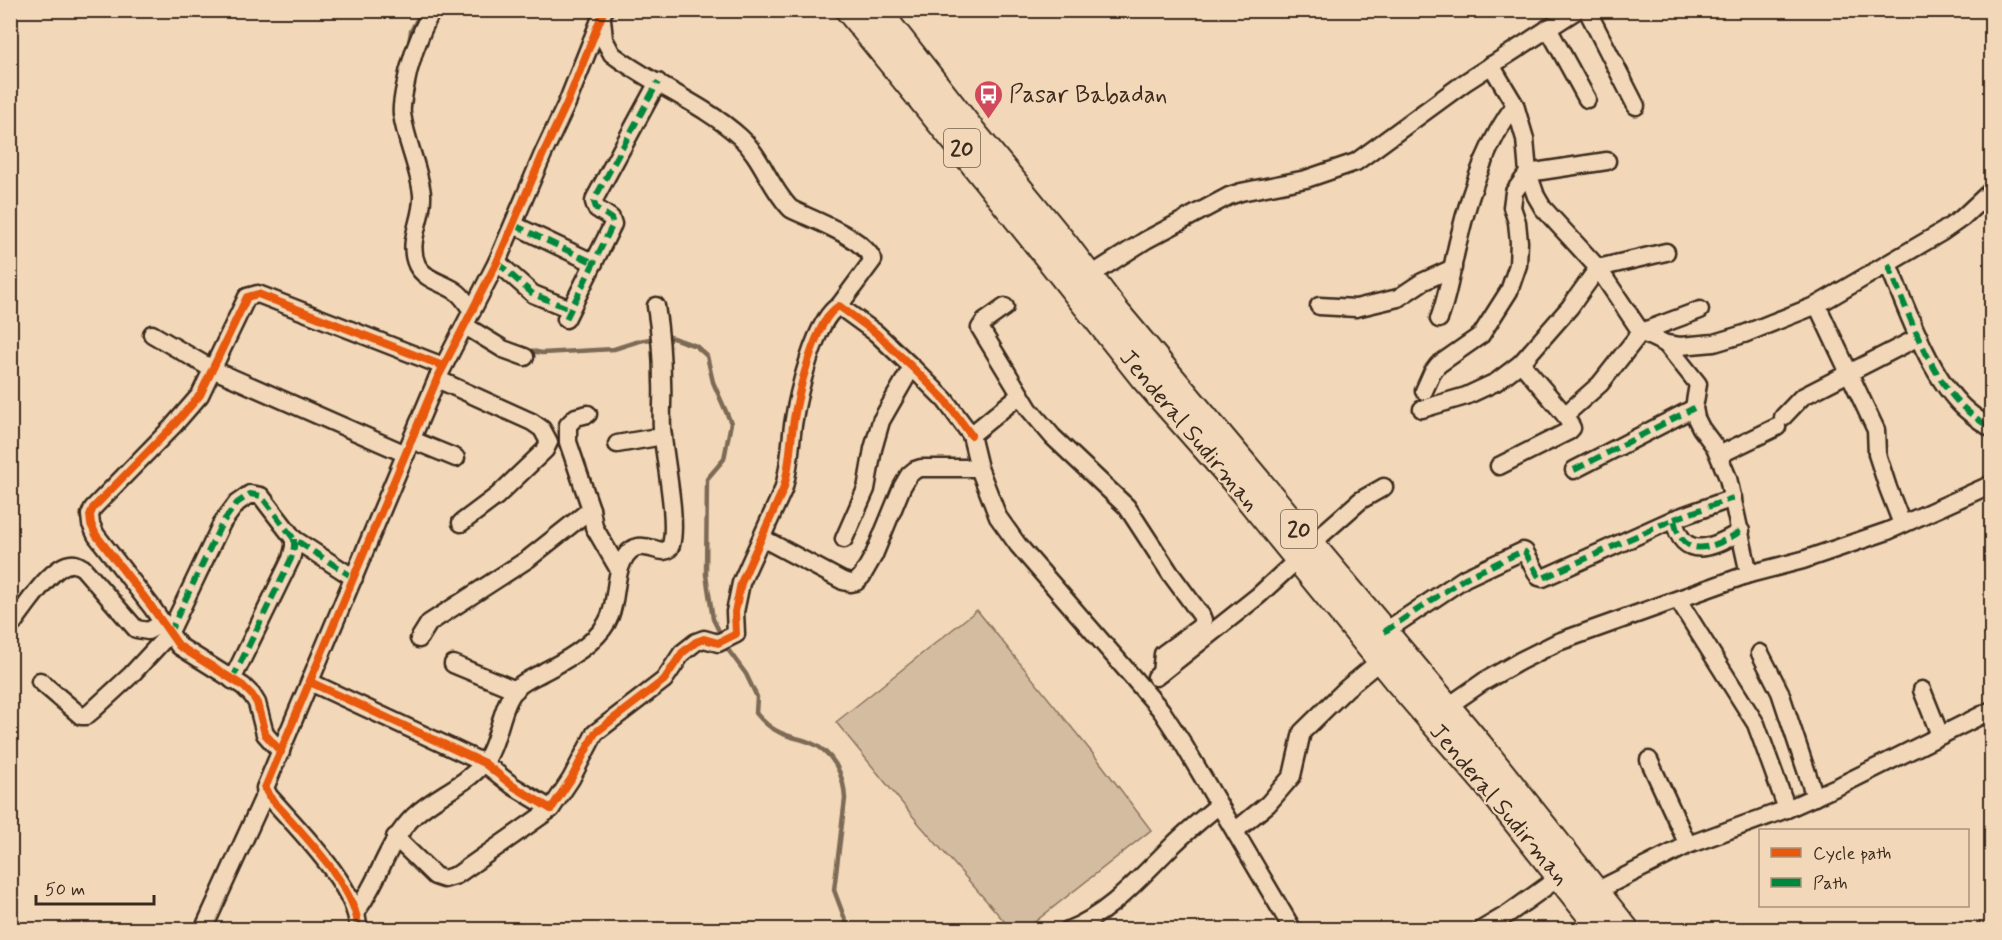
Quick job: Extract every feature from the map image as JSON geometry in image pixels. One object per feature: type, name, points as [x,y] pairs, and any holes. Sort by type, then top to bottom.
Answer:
[{"type":"highway","name":"Jenderal Sudirman","points":[[849,10],[1143,377],[1233,479],[1384,632],[1626,930]]},
{"type":"highway","name":"Jenderal Sudirman","points":[[877,10],[1066,246],[1305,552],[1382,660],[1486,783],[1602,930]]},
{"type":"street","points":[[432,10],[418,37],[408,67],[401,112],[408,144],[419,176],[422,197],[414,240],[414,257],[419,269],[456,292],[472,311]]},
{"type":"street","points":[[1088,277],[1146,240],[1229,196],[1326,173],[1365,156],[1464,83],[1577,10]]},
{"type":"street","points":[[1587,10],[1636,106]]},
{"type":"street","points":[[395,837],[435,876],[444,879],[457,875],[551,808],[566,788],[595,733],[658,686],[682,652],[704,639],[723,642],[736,634],[735,612],[741,583],[788,476],[797,403],[819,329],[832,309],[839,306],[873,260],[871,255],[853,239],[791,209],[783,201],[755,156],[739,136],[612,54],[604,39],[603,14]]},
{"type":"street","points":[[203,930],[266,792],[267,782],[440,372],[514,225],[603,14]]},
{"type":"street","points":[[1548,28],[1587,99]]},
{"type":"street","points":[[1491,65],[1515,105],[1525,139],[1528,173],[1543,208],[1598,268],[1641,332],[1666,344],[1687,346],[1714,343],[1744,334],[1817,305],[1942,232],[1962,218],[1992,190]]},
{"type":"street","points":[[497,262],[533,294],[568,314],[613,225],[611,218],[596,208],[594,202],[658,82]]},
{"type":"street","points":[[1439,319],[1446,302],[1458,238],[1478,178],[1494,138],[1515,105]]},
{"type":"street","points":[[1424,391],[1438,365],[1481,335],[1509,291],[1518,265],[1517,222],[1512,207],[1514,192],[1528,173],[1607,161]]},
{"type":"street","points":[[514,225],[594,263]]},
{"type":"street","points":[[1422,409],[1485,389],[1521,363],[1570,307],[1598,268],[1666,252]]},
{"type":"street","points":[[1888,264],[1930,360],[1952,395],[1988,426],[1992,440]]},
{"type":"street","points":[[1318,306],[1356,308],[1398,298],[1422,282],[1453,268]]},
{"type":"street","points":[[281,752],[265,734],[257,704],[252,695],[243,686],[178,646],[96,535],[90,515],[100,500],[173,426],[200,395],[247,297],[255,293],[440,372],[542,429],[549,442],[545,450],[497,496],[461,523]]},
{"type":"street","points":[[1817,305],[1876,430],[1877,454],[1902,524]]},
{"type":"street","points":[[356,912],[370,889],[395,837],[428,805],[459,786],[484,764],[512,694],[519,686],[574,654],[604,627],[610,618],[619,570],[626,554],[636,546],[647,545],[662,552],[667,551],[671,546],[672,514],[663,436],[661,353],[656,306]]},
{"type":"street","points":[[839,306],[876,333],[912,367],[945,400],[971,435],[979,468],[992,504],[1018,545],[1161,710],[1293,930]]},
{"type":"street","points":[[1005,307],[984,322],[980,328],[1020,395],[1053,437],[1127,507],[1170,573],[1201,615],[1203,620],[1200,627],[1163,654],[1161,673]]},
{"type":"street","points":[[1565,415],[1600,384],[1641,332],[1700,310]]},
{"type":"street","points":[[464,327],[503,349],[525,357]]},
{"type":"street","points":[[152,334],[212,369],[409,447],[456,458]]},
{"type":"street","points":[[1719,455],[1780,422],[1802,398],[1919,337]]},
{"type":"street","points":[[1666,344],[1698,384],[1694,408],[1701,428],[1719,455],[1728,478],[1749,574]]},
{"type":"street","points":[[1499,466],[1569,431],[1572,424],[1521,363]]},
{"type":"street","points":[[844,539],[866,489],[881,421],[912,367]]},
{"type":"street","points":[[971,435],[1020,395]]},
{"type":"street","points":[[1574,470],[1694,408]]},
{"type":"street","points":[[588,414],[571,421],[568,425],[568,442],[591,509],[594,527],[619,570]]},
{"type":"street","points":[[617,444],[663,436]]},
{"type":"street","points":[[762,538],[851,584],[862,576],[874,555],[892,509],[909,475],[921,468],[979,468]]},
{"type":"street","points":[[1447,707],[1483,682],[1549,647],[1749,574],[1803,560],[1902,524],[1992,484]]},
{"type":"street","points":[[1143,688],[1258,596],[1361,500],[1384,487]]},
{"type":"street","points":[[40,681],[75,713],[86,716],[131,675],[166,629],[222,523],[244,497],[256,494],[261,496],[294,539],[354,578]]},
{"type":"street","points":[[1384,632],[1465,578],[1520,552],[1525,552],[1539,577],[1543,578],[1674,519],[1733,498]]},
{"type":"street","points":[[419,639],[429,623],[528,559],[591,509]]},
{"type":"street","points":[[1674,519],[1676,532],[1684,543],[1694,548],[1708,547],[1741,531]]},
{"type":"street","points":[[232,681],[291,559],[294,539]]},
{"type":"street","points":[[10,627],[53,572],[73,563],[84,568],[136,629],[148,631],[166,629]]},
{"type":"street","points":[[1678,600],[1756,724],[1787,809]]},
{"type":"street","points":[[1760,653],[1780,692],[1815,796]]},
{"type":"street","points":[[1235,831],[1268,804],[1292,776],[1302,732],[1347,688],[1382,660]]},
{"type":"street","points":[[453,664],[516,690]]},
{"type":"street","points":[[310,682],[484,764],[513,786],[551,808]]},
{"type":"street","points":[[1922,690],[1940,735]]},
{"type":"street","points":[[1596,891],[1688,845],[1787,809],[1992,710]]},
{"type":"street","points":[[1649,760],[1688,845]]},
{"type":"street","points":[[266,792],[319,854],[345,891],[356,912],[358,930]]},
{"type":"street","points":[[1068,930],[1096,915],[1117,899],[1219,805]]},
{"type":"street","points":[[1482,930],[1516,909],[1561,876]]},
{"type":"shaded area","points":[[977,610],[1102,765],[1151,830],[1032,924],[1011,929],[920,825],[836,722]]},
{"type":"waterway","points":[[409,43],[411,31],[422,10]]},
{"type":"waterway","points":[[527,350],[542,353],[614,349],[639,341],[667,336],[696,346],[707,356],[713,382],[731,423],[724,459],[707,479],[706,575],[713,619],[757,697],[756,713],[774,729],[825,751],[836,764],[845,799],[834,890],[849,930]]},
{"type":"marked path","points":[[566,319],[613,224],[611,218],[596,208],[595,198],[658,82]]},
{"type":"marked path","points":[[514,225],[594,263]]},
{"type":"marked path","points":[[497,262],[533,294],[570,309]]},
{"type":"marked path","points":[[1888,264],[1918,337],[1937,373],[1963,407],[1992,429]]},
{"type":"marked path","points":[[1574,470],[1694,408]]},
{"type":"marked path","points":[[169,634],[222,523],[237,503],[250,494],[261,496],[294,539],[354,578]]},
{"type":"marked path","points":[[1674,519],[1733,498]]},
{"type":"marked path","points":[[1384,632],[1465,578],[1523,551],[1539,577],[1543,578],[1674,519],[1678,533],[1684,541],[1700,548],[1720,542],[1741,531]]},
{"type":"marked path","points":[[232,680],[291,559],[294,539]]},
{"type":"cycle path","points":[[358,930],[356,914],[338,877],[269,796],[265,788],[437,379],[497,262],[567,103],[604,10]]},
{"type":"cycle path","points":[[281,752],[265,734],[257,703],[252,695],[243,686],[179,646],[96,535],[90,515],[93,508],[200,395],[247,297],[258,294],[443,366]]},
{"type":"cycle path","points":[[310,682],[484,763],[513,786],[551,809],[571,779],[595,733],[664,680],[682,653],[696,642],[704,639],[718,643],[736,634],[735,612],[741,583],[783,490],[795,413],[808,360],[830,313],[839,306],[876,333],[945,400],[971,435]]},
{"type":"place","name":"Pasar Babadan","points":[[988,120]]}]
